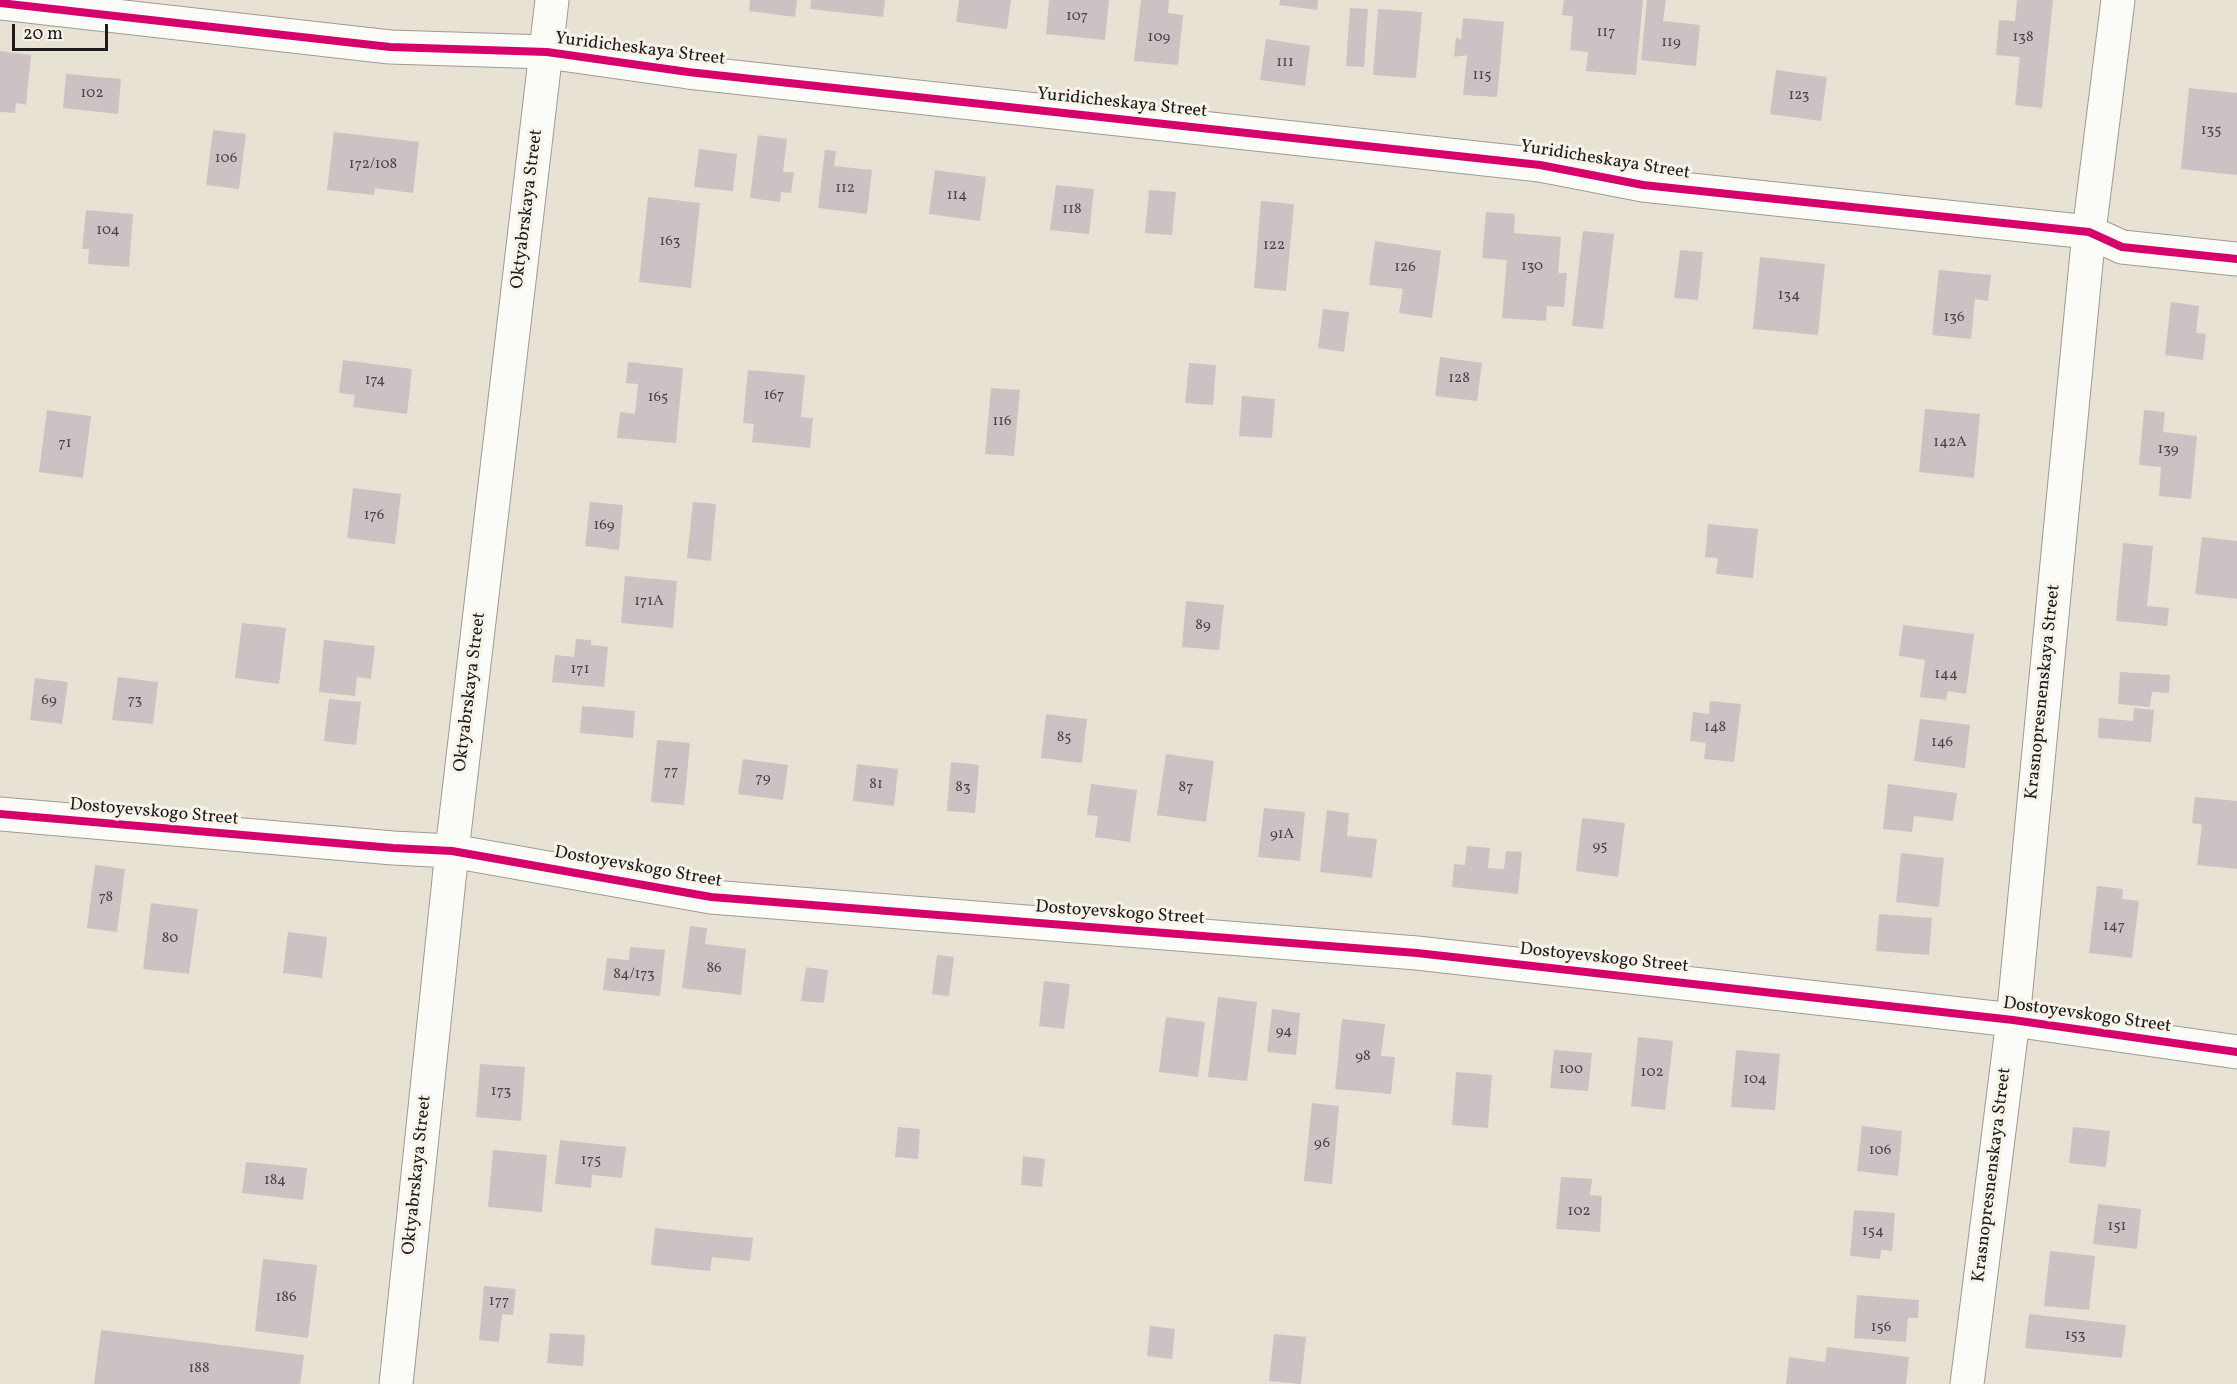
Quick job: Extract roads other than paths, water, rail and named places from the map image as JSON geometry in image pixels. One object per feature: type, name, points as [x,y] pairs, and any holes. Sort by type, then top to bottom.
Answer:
[{"type":"street","name":"Oktyabrskaya Street","points":[[396,1384],[452,851],[552,0]]},
{"type":"street","name":"Krasnopresnenskaya Street","points":[[1967,1384],[2013,1020],[2089,232],[2118,0]]},
{"type":"street","name":"Yuridicheskaya Street","points":[[0,3],[390,47],[546,52],[688,72],[1540,165],[1643,185],[2089,232],[2122,247],[2237,259]]},
{"type":"street","name":"Dostoyevskogo Street","points":[[0,814],[393,848],[452,851],[711,897],[1417,952],[2013,1020],[2237,1052]]}]
